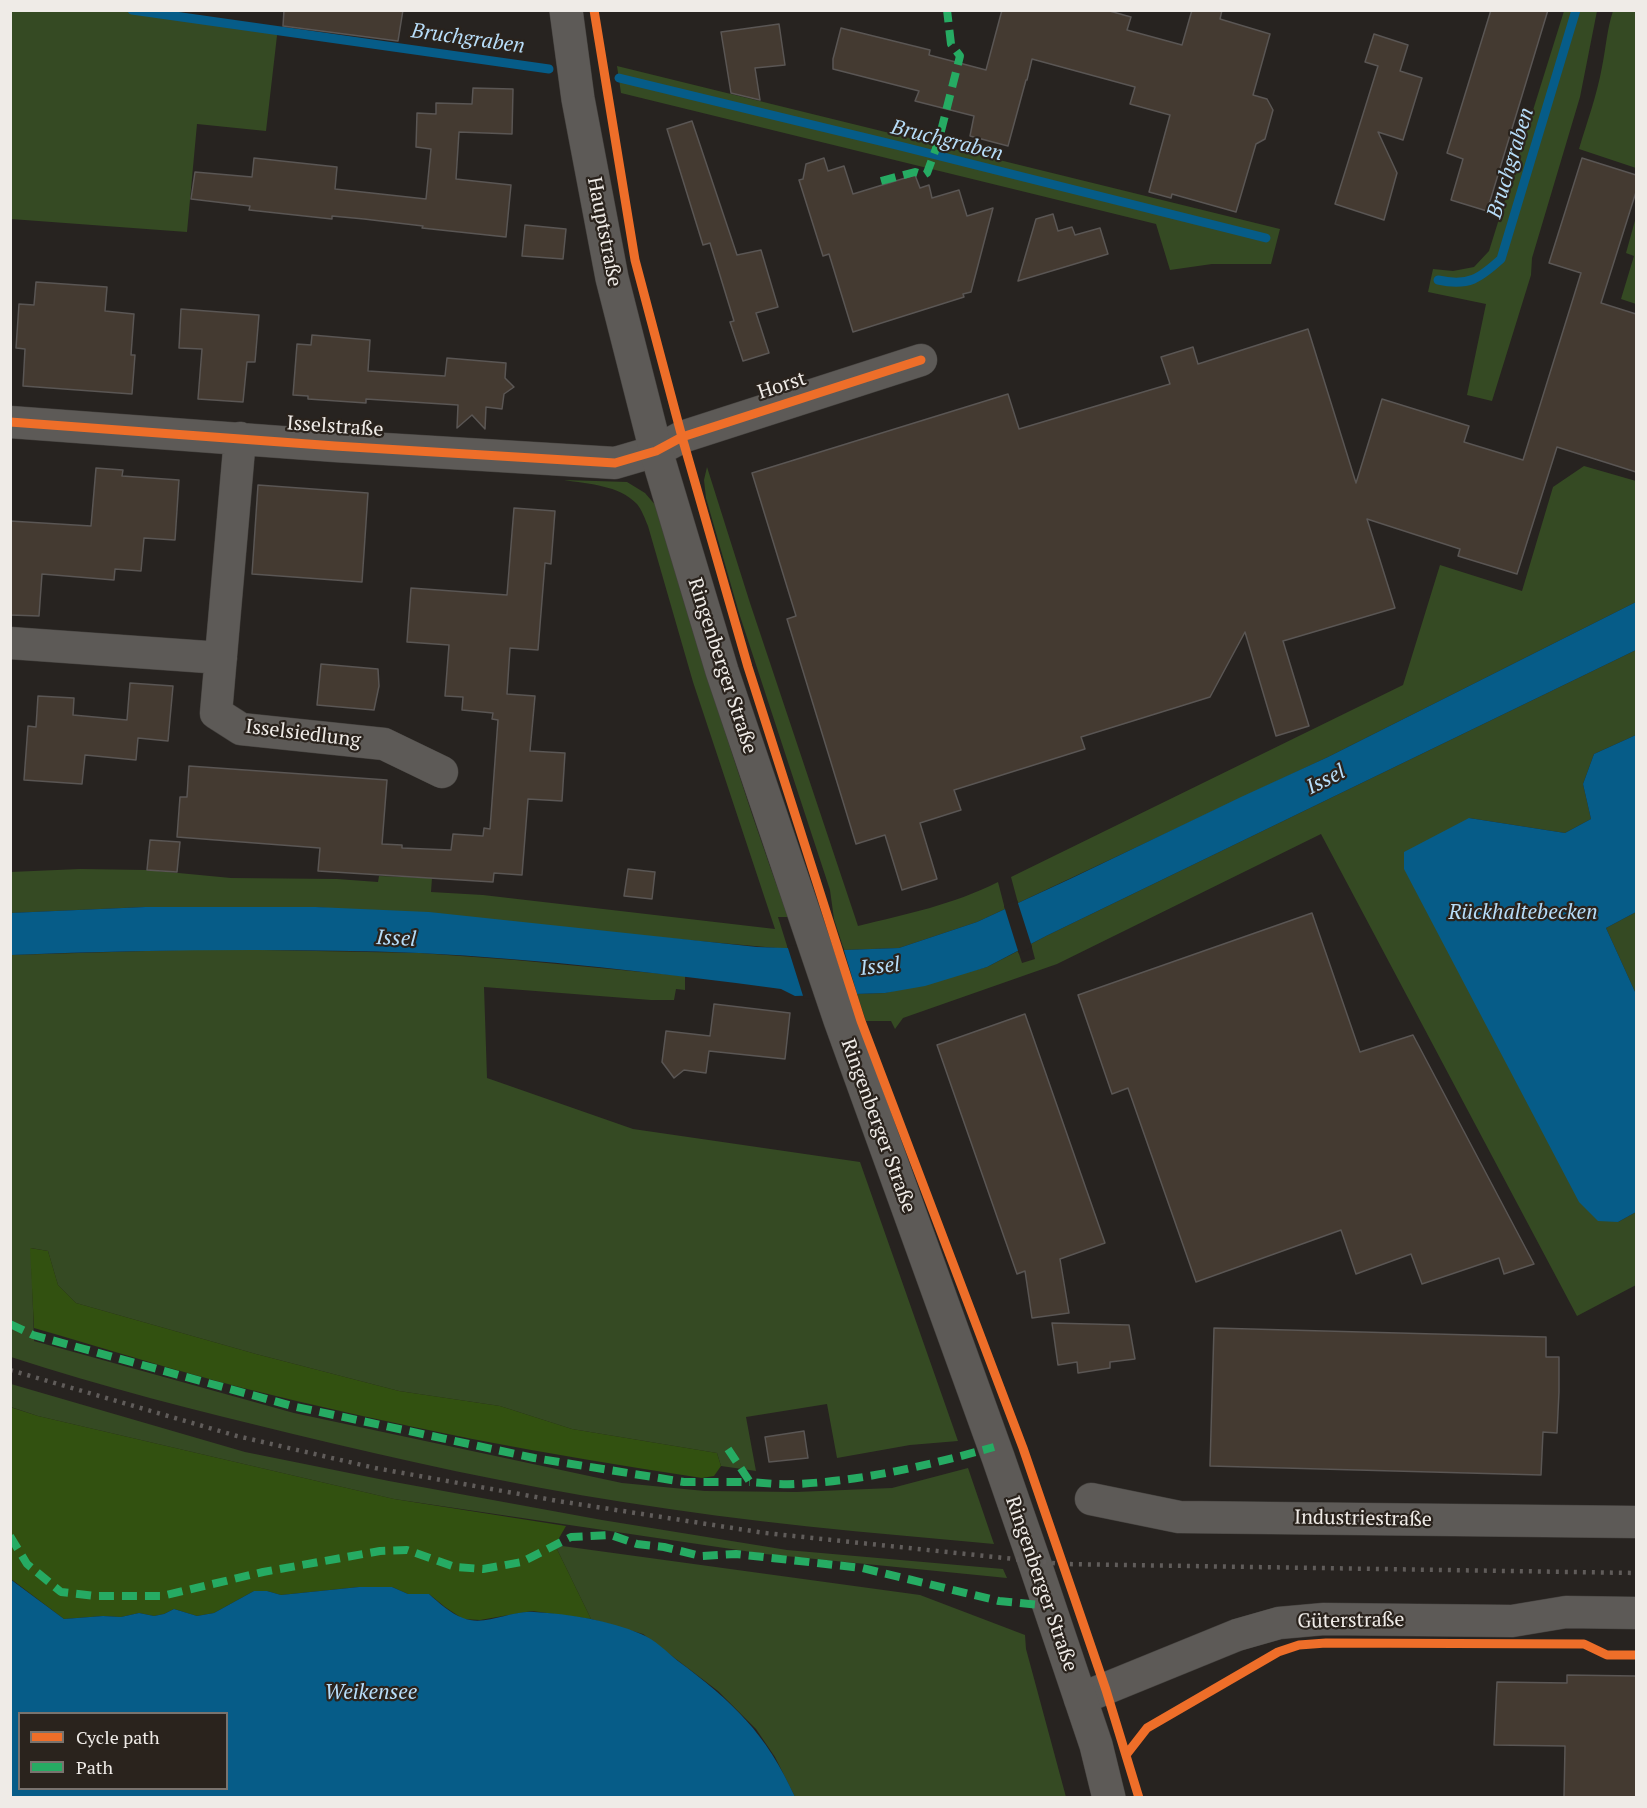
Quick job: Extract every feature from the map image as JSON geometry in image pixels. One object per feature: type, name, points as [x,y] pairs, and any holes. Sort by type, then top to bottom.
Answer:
[{"type":"main road","name":"Hauptstraße","points":[[566,10],[578,99],[612,278],[656,451]]},
{"type":"main road","name":"Ringenberger Straße","points":[[656,451],[722,671],[804,918],[998,1457],[1096,1745],[1109,1797]]},
{"type":"street","name":"Horst","points":[[656,451],[682,437],[921,360]]},
{"type":"street","name":"Isselstraße","points":[[10,422],[615,464],[656,451]]},
{"type":"street","name":"Isselsiedlung","points":[[240,438],[216,713],[241,729],[384,744],[442,772]]},
{"type":"street","points":[[10,643],[221,658]]},
{"type":"street","name":"Industriestraße","points":[[1091,1499],[1179,1517],[1636,1521]]},
{"type":"street","name":"Güterstraße","points":[[1080,1699],[1237,1635],[1279,1623],[1324,1619],[1512,1621],[1566,1612],[1636,1613]]},
{"type":"green space","points":[[162,10],[278,27],[266,131],[197,124],[187,232],[11,219],[11,11]]},
{"type":"green space","points":[[1564,11],[1597,11],[1580,97],[1532,258],[1531,275],[1492,401],[1467,395],[1486,304],[1428,292],[1433,269],[1453,271],[1474,267],[1489,251]]},
{"type":"green space","points":[[1613,11],[1636,11],[1636,168],[1579,149],[1597,88]]},
{"type":"green space","points":[[617,66],[1280,229],[1271,264],[1212,264],[1170,270],[1156,224],[621,93]]},
{"type":"green space","points":[[1636,217],[1636,304],[1621,299],[1634,256],[1626,253]]},
{"type":"green space","points":[[1584,466],[1636,481],[1636,602],[1328,757],[1018,903],[1011,877],[1403,685],[1440,565],[1522,591],[1553,487]]},
{"type":"green space","points":[[707,467],[858,926],[946,903],[998,882],[1005,909],[977,922],[899,948],[844,950],[834,919],[830,890],[739,613],[706,498],[704,480]]},
{"type":"green space","points":[[564,480],[627,482],[645,493],[657,507],[719,713],[788,917],[778,917],[788,949],[316,907],[145,907],[11,913],[10,872],[80,869],[147,870],[231,878],[337,879],[378,882],[379,876],[432,878],[431,892],[483,895],[775,929],[693,682],[643,515],[637,504],[630,498],[612,489]]},
{"type":"green space","points":[[1636,650],[1636,735],[1594,754],[1583,784],[1591,819],[1565,833],[1469,818],[1618,1222],[1636,1212],[1636,1285],[1577,1316],[1321,834],[1057,964],[903,1018],[895,1029],[891,1021],[866,1021],[857,994],[885,993],[987,967],[1018,951],[1022,963],[1035,959],[1031,944],[1046,936]]},
{"type":"green space","points":[[1636,912],[1636,994],[1606,928]]},
{"type":"green space","points":[[213,949],[420,953],[685,976],[685,990],[676,989],[674,1000],[484,987],[487,1078],[633,1129],[860,1162],[958,1441],[910,1445],[837,1458],[827,1404],[746,1417],[756,1471],[721,1466],[717,1453],[572,1429],[500,1406],[399,1391],[256,1354],[76,1303],[58,1285],[48,1251],[31,1248],[34,1341],[294,1413],[622,1483],[705,1491],[796,1492],[892,1488],[968,1468],[994,1544],[762,1521],[540,1488],[257,1425],[116,1388],[11,1357],[10,955]]},
{"type":"green space","points":[[30,1248],[48,1251],[58,1285],[76,1303],[256,1354],[399,1391],[500,1406],[572,1429],[717,1453],[721,1466],[714,1476],[702,1478],[471,1439],[243,1388],[34,1328]]},
{"type":"green space","points":[[11,1384],[245,1452],[389,1481],[602,1520],[787,1550],[1003,1569],[1007,1578],[765,1554],[394,1499],[38,1416],[11,1407]]},
{"type":"green space","points":[[10,1407],[38,1416],[394,1499],[566,1526],[555,1545],[591,1619],[532,1611],[480,1620],[463,1619],[429,1594],[408,1594],[392,1587],[359,1587],[281,1595],[267,1591],[254,1591],[214,1613],[197,1616],[174,1609],[154,1616],[139,1613],[121,1617],[64,1619],[11,1579]]},
{"type":"green space","points":[[555,1545],[920,1595],[1025,1635],[1026,1649],[1066,1797],[795,1797],[775,1757],[756,1729],[718,1691],[643,1634],[591,1619]]},
{"type":"water","name":"Issel","points":[[1636,602],[1636,650],[1046,936],[987,967],[925,986],[885,993],[795,996],[781,989],[646,972],[419,953],[215,950],[11,955],[10,913],[145,907],[316,907],[429,912],[757,947],[844,950],[899,948],[977,922],[1070,879],[1328,757]]},
{"type":"water","name":"Rückhaltebecken","points":[[1636,735],[1636,912],[1606,928],[1636,994],[1636,1212],[1618,1222],[1598,1221],[1579,1202],[1404,869],[1404,852],[1469,818],[1565,833],[1591,819],[1583,784],[1594,754]]},
{"type":"water","name":"Weikensee","points":[[10,1579],[64,1619],[121,1617],[139,1613],[154,1616],[174,1609],[197,1616],[214,1613],[254,1591],[267,1591],[281,1595],[359,1587],[392,1587],[408,1594],[429,1594],[454,1613],[471,1620],[489,1620],[516,1613],[534,1612],[602,1621],[641,1634],[656,1642],[732,1705],[760,1737],[784,1774],[795,1797],[11,1797]]},
{"type":"pier","points":[[1017,900],[1032,947],[1019,954],[1004,906]]},
{"type":"pier","points":[[787,945],[843,947],[858,997],[804,999]]},
{"type":"building","points":[[284,10],[403,10],[398,41],[283,26]]},
{"type":"building","points":[[1002,10],[1106,10],[1131,17],[1127,30],[1182,45],[1192,10],[1222,10],[1220,19],[1270,34],[1253,95],[1267,99],[1273,110],[1265,139],[1256,144],[1236,212],[1172,194],[1171,198],[1149,192],[1170,115],[1130,104],[1135,87],[1032,59],[1008,146],[970,136],[974,116],[915,101],[919,91],[833,69],[833,59],[841,28],[930,50],[929,55],[986,70]]},
{"type":"building","points":[[1491,10],[1548,10],[1487,211],[1451,200],[1463,159],[1447,153]]},
{"type":"building","points":[[779,24],[785,65],[755,68],[760,100],[731,93],[721,32]]},
{"type":"building","points":[[1374,34],[1408,45],[1400,71],[1422,78],[1403,140],[1378,132],[1397,173],[1384,220],[1335,204],[1378,66],[1365,62]]},
{"type":"building","points":[[473,88],[513,89],[512,134],[459,132],[456,179],[511,185],[506,237],[364,219],[332,216],[332,219],[249,210],[250,206],[191,199],[195,172],[252,177],[254,158],[337,167],[335,189],[426,199],[431,149],[416,147],[417,113],[436,114],[436,103],[472,104]]},
{"type":"building","points":[[692,121],[737,255],[761,250],[778,307],[756,313],[769,353],[743,361],[730,322],[734,321],[710,243],[703,245],[667,129]]},
{"type":"building","points":[[824,158],[828,171],[844,166],[853,194],[915,175],[920,188],[929,185],[932,198],[959,190],[967,216],[993,208],[971,292],[963,294],[964,297],[853,332],[829,254],[823,256],[799,180],[803,179],[806,164]]},
{"type":"building","points":[[1582,158],[1636,175],[1636,192],[1601,303],[1636,314],[1636,472],[1557,447],[1517,574],[1458,556],[1460,549],[1367,519],[1395,608],[1283,641],[1309,726],[1276,736],[1245,632],[1210,697],[1081,737],[1085,749],[954,790],[961,810],[920,823],[937,879],[902,890],[885,835],[856,844],[787,619],[796,616],[752,473],[1008,394],[1019,429],[1170,384],[1161,357],[1193,347],[1198,364],[1308,329],[1356,483],[1382,399],[1469,426],[1464,442],[1523,460],[1581,273],[1549,263]]},
{"type":"building","points":[[1053,214],[1058,231],[1072,227],[1075,235],[1100,228],[1108,254],[1018,281],[1036,219]]},
{"type":"building","points":[[525,225],[566,229],[563,259],[522,256]]},
{"type":"building","points":[[36,282],[107,287],[105,311],[134,314],[131,355],[135,355],[132,394],[23,386],[25,349],[16,348],[19,304],[34,305]]},
{"type":"building","points":[[181,309],[259,315],[255,362],[247,362],[243,402],[198,399],[202,349],[179,348]]},
{"type":"building","points":[[312,335],[370,340],[368,371],[445,376],[447,358],[506,363],[505,378],[514,387],[504,394],[502,409],[486,407],[485,429],[472,415],[457,428],[458,405],[366,399],[366,403],[308,399],[308,396],[293,395],[297,344],[311,345]]},
{"type":"building","points":[[96,468],[123,470],[122,476],[179,480],[175,540],[144,538],[141,571],[115,569],[114,580],[42,574],[39,616],[10,615],[10,521],[91,526]]},
{"type":"building","points":[[258,485],[368,493],[362,582],[252,574]]},
{"type":"building","points":[[514,508],[555,511],[551,564],[545,563],[538,650],[510,648],[507,694],[535,696],[530,751],[565,753],[562,801],[528,799],[522,875],[494,873],[493,882],[318,871],[320,848],[177,837],[180,797],[187,797],[189,766],[387,780],[382,844],[402,845],[402,848],[451,850],[453,834],[483,836],[484,828],[490,829],[498,720],[492,719],[493,713],[462,710],[463,697],[445,696],[449,645],[407,642],[411,588],[507,595]]},
{"type":"building","points":[[321,664],[378,669],[379,686],[374,710],[317,705]]},
{"type":"building","points":[[130,683],[173,686],[168,741],[138,738],[136,760],[85,755],[82,784],[24,780],[28,726],[36,727],[38,696],[74,698],[73,715],[127,720]]},
{"type":"building","points":[[150,840],[180,842],[177,872],[147,870]]},
{"type":"building","points":[[628,869],[655,872],[652,899],[624,896]]},
{"type":"building","points":[[1312,913],[1360,1052],[1413,1035],[1534,1264],[1504,1274],[1499,1258],[1422,1284],[1411,1254],[1356,1274],[1341,1230],[1196,1282],[1128,1088],[1112,1094],[1078,995]]},
{"type":"building","points":[[714,1004],[790,1013],[785,1059],[709,1051],[706,1073],[684,1070],[674,1078],[662,1062],[666,1031],[710,1036]]},
{"type":"building","points":[[1025,1014],[1105,1243],[1060,1259],[1069,1313],[1032,1318],[1025,1271],[1017,1274],[937,1045]]},
{"type":"building","points":[[1052,1323],[1129,1325],[1135,1359],[1110,1362],[1110,1368],[1078,1373],[1077,1362],[1058,1365]]},
{"type":"building","points":[[1214,1328],[1546,1337],[1546,1357],[1559,1357],[1557,1433],[1543,1432],[1541,1475],[1210,1466]]},
{"type":"building","points":[[804,1431],[808,1458],[769,1462],[765,1437]]},
{"type":"building","points":[[1567,1675],[1636,1676],[1636,1797],[1564,1797],[1565,1746],[1494,1745],[1497,1682],[1567,1683]]},
{"type":"waterway","name":"Bruchgraben","points":[[132,10],[549,69]]},
{"type":"waterway","name":"Bruchgraben","points":[[1438,280],[1458,282],[1473,279],[1501,259],[1576,10]]},
{"type":"waterway","name":"Bruchgraben","points":[[619,78],[1266,238]]},
{"type":"railway","points":[[10,1370],[237,1436],[375,1468],[558,1501],[765,1533],[1062,1564],[1636,1573]]},
{"type":"marked path","points":[[881,181],[915,172],[924,175],[927,173],[938,143],[960,56],[951,44],[947,10]]},
{"type":"marked path","points":[[10,1324],[33,1335],[292,1406],[534,1458],[684,1482],[750,1482]]},
{"type":"marked path","points":[[728,1449],[750,1482],[790,1484],[871,1476],[994,1447]]},
{"type":"marked path","points":[[10,1536],[27,1564],[61,1592],[95,1596],[162,1596],[263,1572],[380,1551],[407,1550],[455,1567],[483,1569],[522,1562],[571,1537],[611,1535],[637,1544],[664,1547],[701,1556],[736,1554],[862,1568],[999,1601],[1049,1606]]},
{"type":"cycle path","points":[[594,10],[635,260],[682,437],[748,667],[861,1021],[1023,1448],[1106,1690],[1139,1798]]},
{"type":"cycle path","points":[[10,422],[335,446],[615,463],[656,451],[682,437],[921,360]]},
{"type":"cycle path","points":[[1126,1755],[1147,1728],[1278,1652],[1299,1645],[1326,1643],[1584,1644],[1607,1655],[1636,1655]]}]
